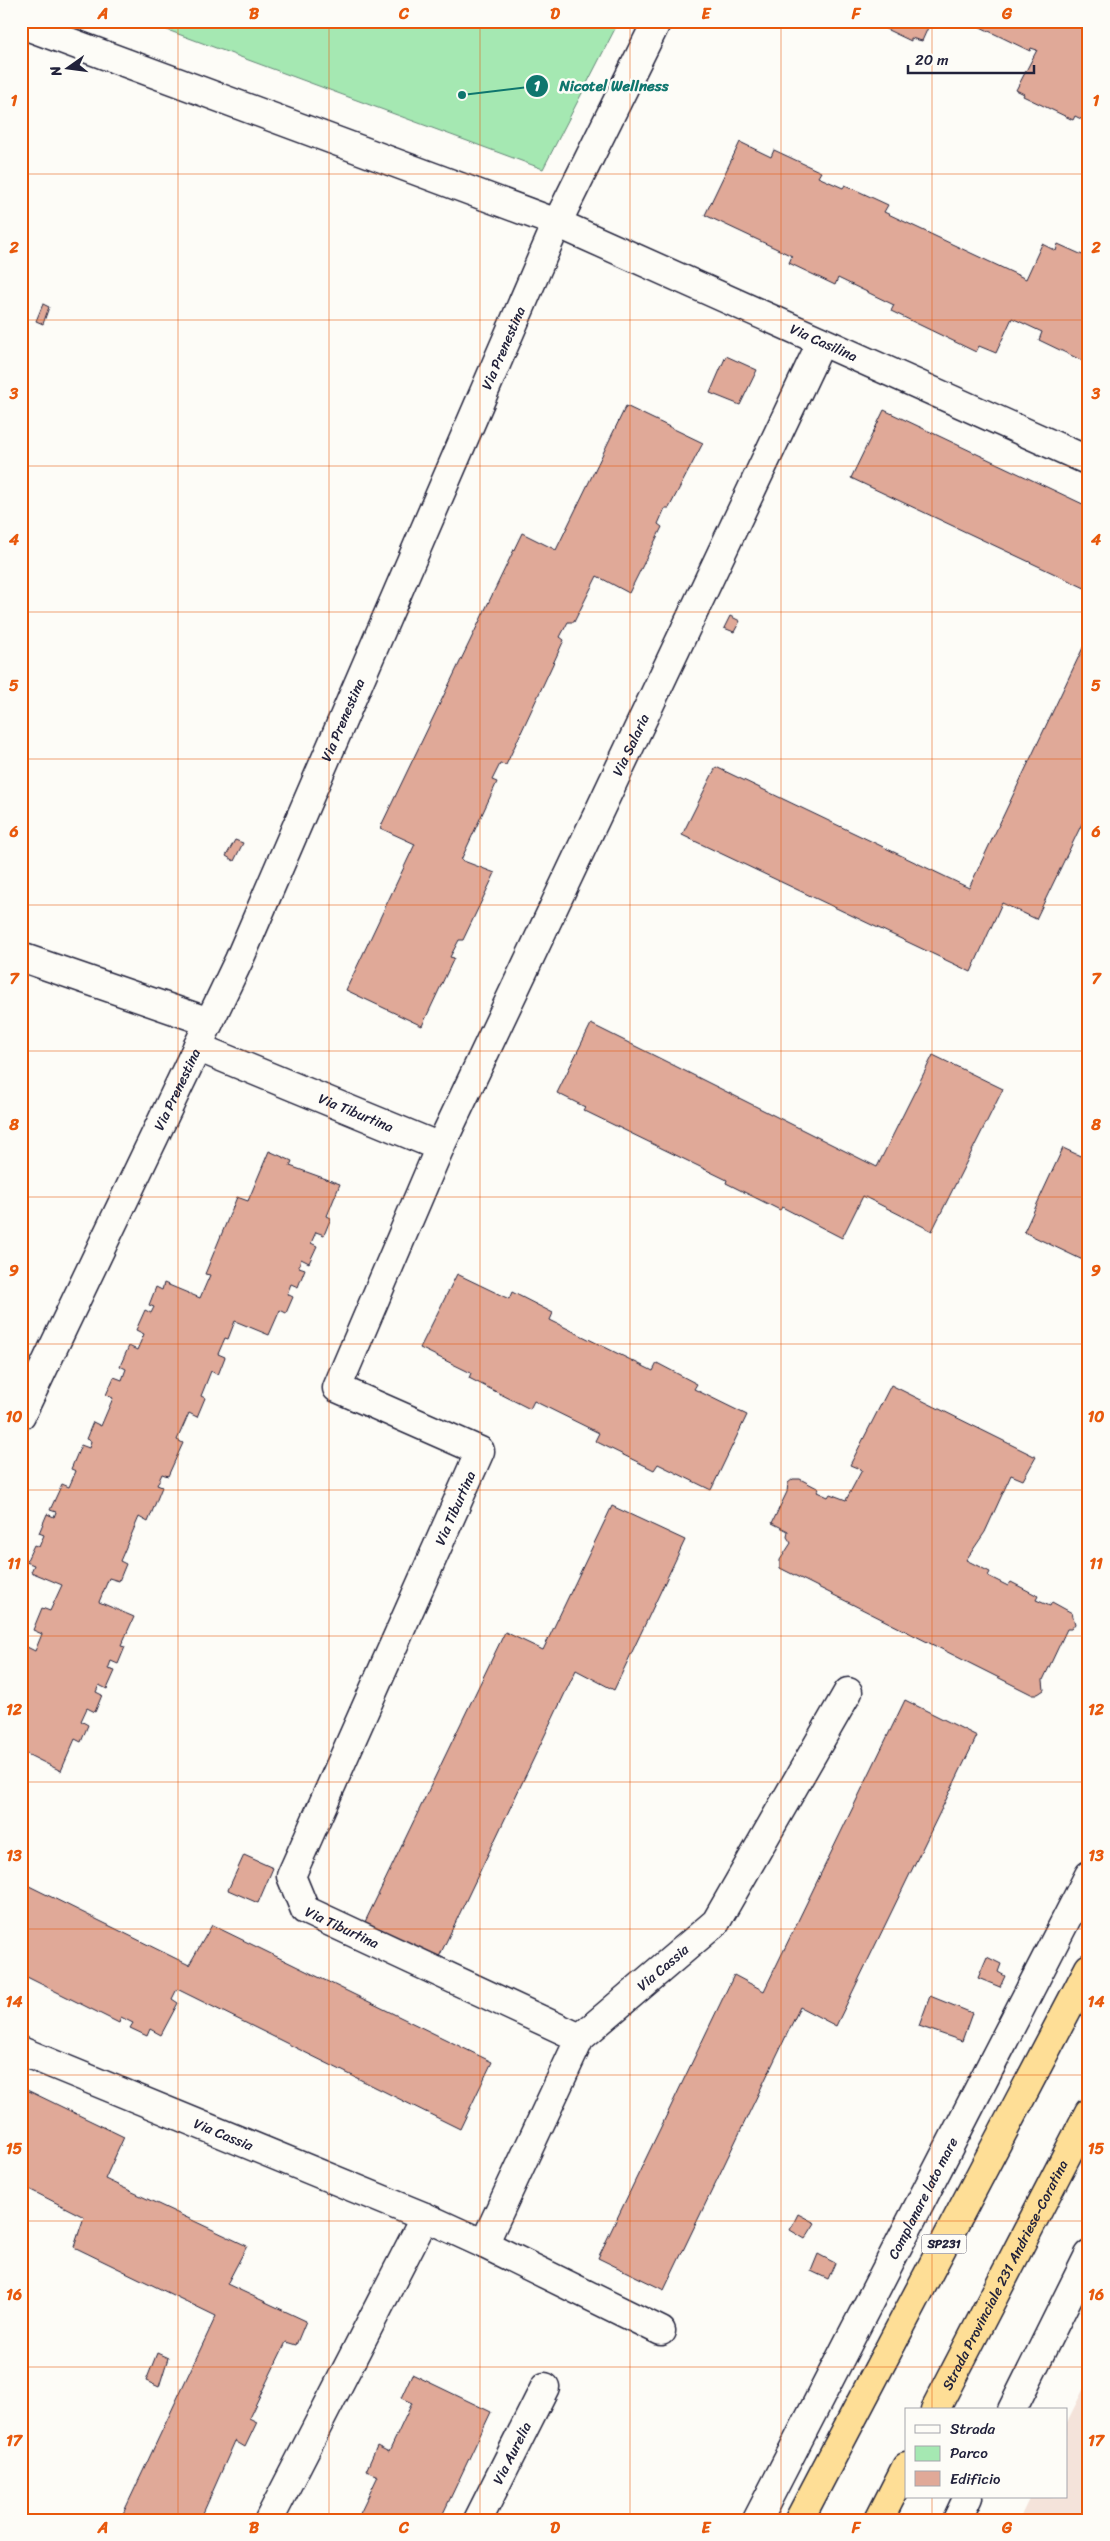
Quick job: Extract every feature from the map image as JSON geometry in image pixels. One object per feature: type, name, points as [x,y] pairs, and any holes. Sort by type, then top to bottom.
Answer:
[{"type":"highway","name":"SP231","points":[[799,2520],[1089,1968]]},
{"type":"highway","name":"Strada Provinciale 231 Andriese-Coratina","points":[[937,2408],[1089,2112]]},
{"type":"highway","points":[[879,2520],[905,2468]]},
{"type":"street","name":"Via Prenestina","points":[[21,1415],[239,960],[558,223],[657,21]]},
{"type":"street","name":"Via Casilina","points":[[21,24],[558,223],[821,343],[1089,461]]},
{"type":"street","name":"Via Salaria","points":[[440,1147],[821,343]]},
{"type":"street","points":[[21,957],[209,1022]]},
{"type":"street","name":"Via Tiburtina","points":[[197,1047],[440,1147],[337,1388],[480,1451],[291,1876],[305,1910],[580,2038]]},
{"type":"street","name":"Via Cassia","points":[[484,2244],[580,2038],[716,1922],[848,1692]]},
{"type":"street","name":"Complanare lato mare","points":[[757,2520],[1089,1875]]},
{"type":"street","name":"Via Cassia","points":[[21,2051],[425,2217],[661,2331]]},
{"type":"street","points":[[269,2520],[425,2217]]},
{"type":"street","points":[[1013,2408],[1089,2255]]},
{"type":"street","name":"Via Aurelia","points":[[478,2520],[545,2387]]},
{"type":"street","points":[[957,2520],[968,2498]]},
{"type":"shaded area","points":[[1089,2378],[1089,2520],[1019,2520],[1030,2498],[1068,2498],[1068,2420]]},
{"type":"green space","points":[[143,21],[619,21],[543,169]]},
{"type":"building","points":[[869,21],[931,21],[922,41],[911,38],[911,41]]},
{"type":"building","points":[[968,21],[1079,21],[1089,26],[1089,110],[1083,120],[1075,116],[1073,120],[1023,96],[1024,94],[1016,90],[1037,50],[1031,48],[1030,51]]},
{"type":"building","points":[[740,142],[771,157],[774,150],[821,172],[818,177],[843,188],[845,185],[888,205],[884,212],[1026,279],[1042,244],[1056,251],[1058,244],[1089,258],[1089,364],[1039,340],[1042,332],[1012,318],[996,353],[979,346],[976,352],[891,311],[894,305],[838,278],[835,285],[789,263],[792,256],[705,215]]},
{"type":"building","points":[[43,304],[49,307],[43,324],[36,321]]},
{"type":"building","points":[[726,356],[757,370],[740,405],[710,393]]},
{"type":"building","points":[[626,406],[703,443],[669,508],[665,508],[658,524],[662,527],[629,593],[597,576],[574,622],[568,622],[560,637],[564,640],[506,765],[500,764],[492,780],[497,782],[461,860],[495,873],[463,940],[459,940],[450,957],[454,958],[422,1026],[346,990],[415,844],[380,828],[522,533],[556,550]]},
{"type":"building","points":[[884,410],[1089,507],[1089,590],[851,478]]},
{"type":"building","points":[[730,616],[740,621],[734,632],[724,628]]},
{"type":"building","points":[[1089,635],[1089,809],[1036,919],[1002,903],[971,972],[682,835],[716,767],[969,888]]},
{"type":"building","points":[[235,840],[243,843],[234,861],[226,856]]},
{"type":"building","points":[[591,1024],[877,1167],[933,1055],[1003,1089],[932,1231],[863,1196],[842,1238],[782,1207],[780,1210],[726,1183],[727,1180],[583,1110],[585,1107],[557,1093]]},
{"type":"building","points":[[1063,1148],[1089,1160],[1089,1263],[1024,1232]]},
{"type":"building","points":[[269,1151],[292,1161],[290,1166],[340,1184],[327,1216],[331,1218],[324,1235],[316,1232],[311,1243],[317,1246],[309,1263],[301,1259],[299,1267],[305,1269],[298,1287],[291,1284],[287,1294],[293,1297],[286,1313],[280,1310],[269,1335],[235,1321],[228,1339],[225,1338],[218,1354],[225,1357],[218,1375],[211,1371],[201,1396],[205,1398],[197,1417],[189,1413],[177,1440],[183,1443],[168,1476],[162,1474],[157,1485],[162,1487],[148,1522],[139,1517],[120,1561],[126,1564],[119,1581],[109,1578],[99,1602],[134,1617],[121,1646],[125,1647],[118,1664],[111,1661],[108,1669],[115,1671],[107,1689],[99,1685],[96,1692],[102,1695],[95,1712],[87,1708],[81,1721],[88,1725],[81,1742],[75,1739],[61,1771],[21,1751],[21,1657],[27,1647],[35,1651],[42,1634],[33,1630],[42,1608],[50,1611],[62,1585],[31,1572],[34,1565],[26,1562],[34,1545],[39,1547],[44,1535],[39,1533],[47,1514],[54,1517],[56,1512],[50,1510],[62,1484],[69,1487],[76,1471],[71,1469],[81,1445],[89,1448],[91,1441],[86,1439],[93,1422],[101,1426],[113,1398],[106,1395],[114,1377],[122,1380],[126,1369],[120,1366],[129,1346],[137,1350],[144,1334],[136,1330],[145,1310],[151,1313],[154,1307],[149,1305],[156,1287],[162,1290],[164,1283],[200,1298],[210,1275],[205,1274],[237,1197],[248,1201]]},
{"type":"building","points":[[457,1274],[509,1299],[512,1292],[553,1313],[550,1320],[653,1371],[657,1363],[697,1384],[694,1389],[747,1415],[711,1490],[658,1464],[654,1470],[595,1441],[599,1433],[534,1401],[530,1409],[469,1378],[471,1373],[420,1348]]},
{"type":"building","points":[[891,1385],[1036,1457],[1023,1480],[1011,1475],[985,1532],[966,1560],[990,1572],[988,1576],[1008,1586],[1011,1582],[1038,1596],[1036,1600],[1050,1606],[1052,1602],[1072,1613],[1075,1624],[1071,1629],[1067,1629],[1043,1680],[1044,1690],[1038,1694],[1031,1694],[780,1568],[780,1560],[791,1543],[787,1537],[788,1531],[772,1523],[787,1492],[788,1483],[793,1479],[800,1479],[819,1489],[817,1492],[828,1497],[830,1494],[846,1500],[862,1470],[850,1465]]},
{"type":"building","points":[[612,1506],[685,1540],[614,1690],[576,1670],[438,1959],[364,1924],[505,1632],[543,1650]]},
{"type":"building","points":[[905,1700],[977,1736],[836,2026],[800,2007],[664,2290],[598,2258],[734,1975],[764,1991]]},
{"type":"building","points":[[244,1855],[273,1868],[258,1903],[228,1890]]},
{"type":"building","points":[[21,1882],[189,1965],[212,1925],[492,2062],[460,2129],[177,1989],[172,1999],[178,2003],[161,2035],[150,2029],[147,2036],[130,2028],[133,2023],[121,2017],[119,2023],[21,1974]]},
{"type":"building","points":[[987,1957],[1001,1964],[998,1972],[1005,1976],[1000,1987],[978,1978]]},
{"type":"building","points":[[930,1996],[972,2013],[962,2041],[919,2026]]},
{"type":"building","points":[[27,2090],[124,2137],[105,2179],[247,2246],[227,2284],[306,2321],[296,2345],[286,2342],[249,2418],[257,2422],[245,2447],[235,2441],[200,2520],[120,2520],[216,2316],[74,2247],[84,2217],[21,2185],[21,2103]]},
{"type":"building","points":[[798,2214],[815,2223],[805,2239],[790,2230]]},
{"type":"building","points":[[818,2254],[835,2263],[828,2279],[811,2271]]},
{"type":"building","points":[[157,2353],[168,2358],[159,2387],[146,2381]]},
{"type":"building","points":[[412,2374],[491,2412],[440,2520],[357,2520],[378,2476],[366,2471],[377,2446],[389,2452],[412,2403],[401,2398]]},
{"type":"place","name":"Nicotel Wellness","points":[[462,95]]}]
